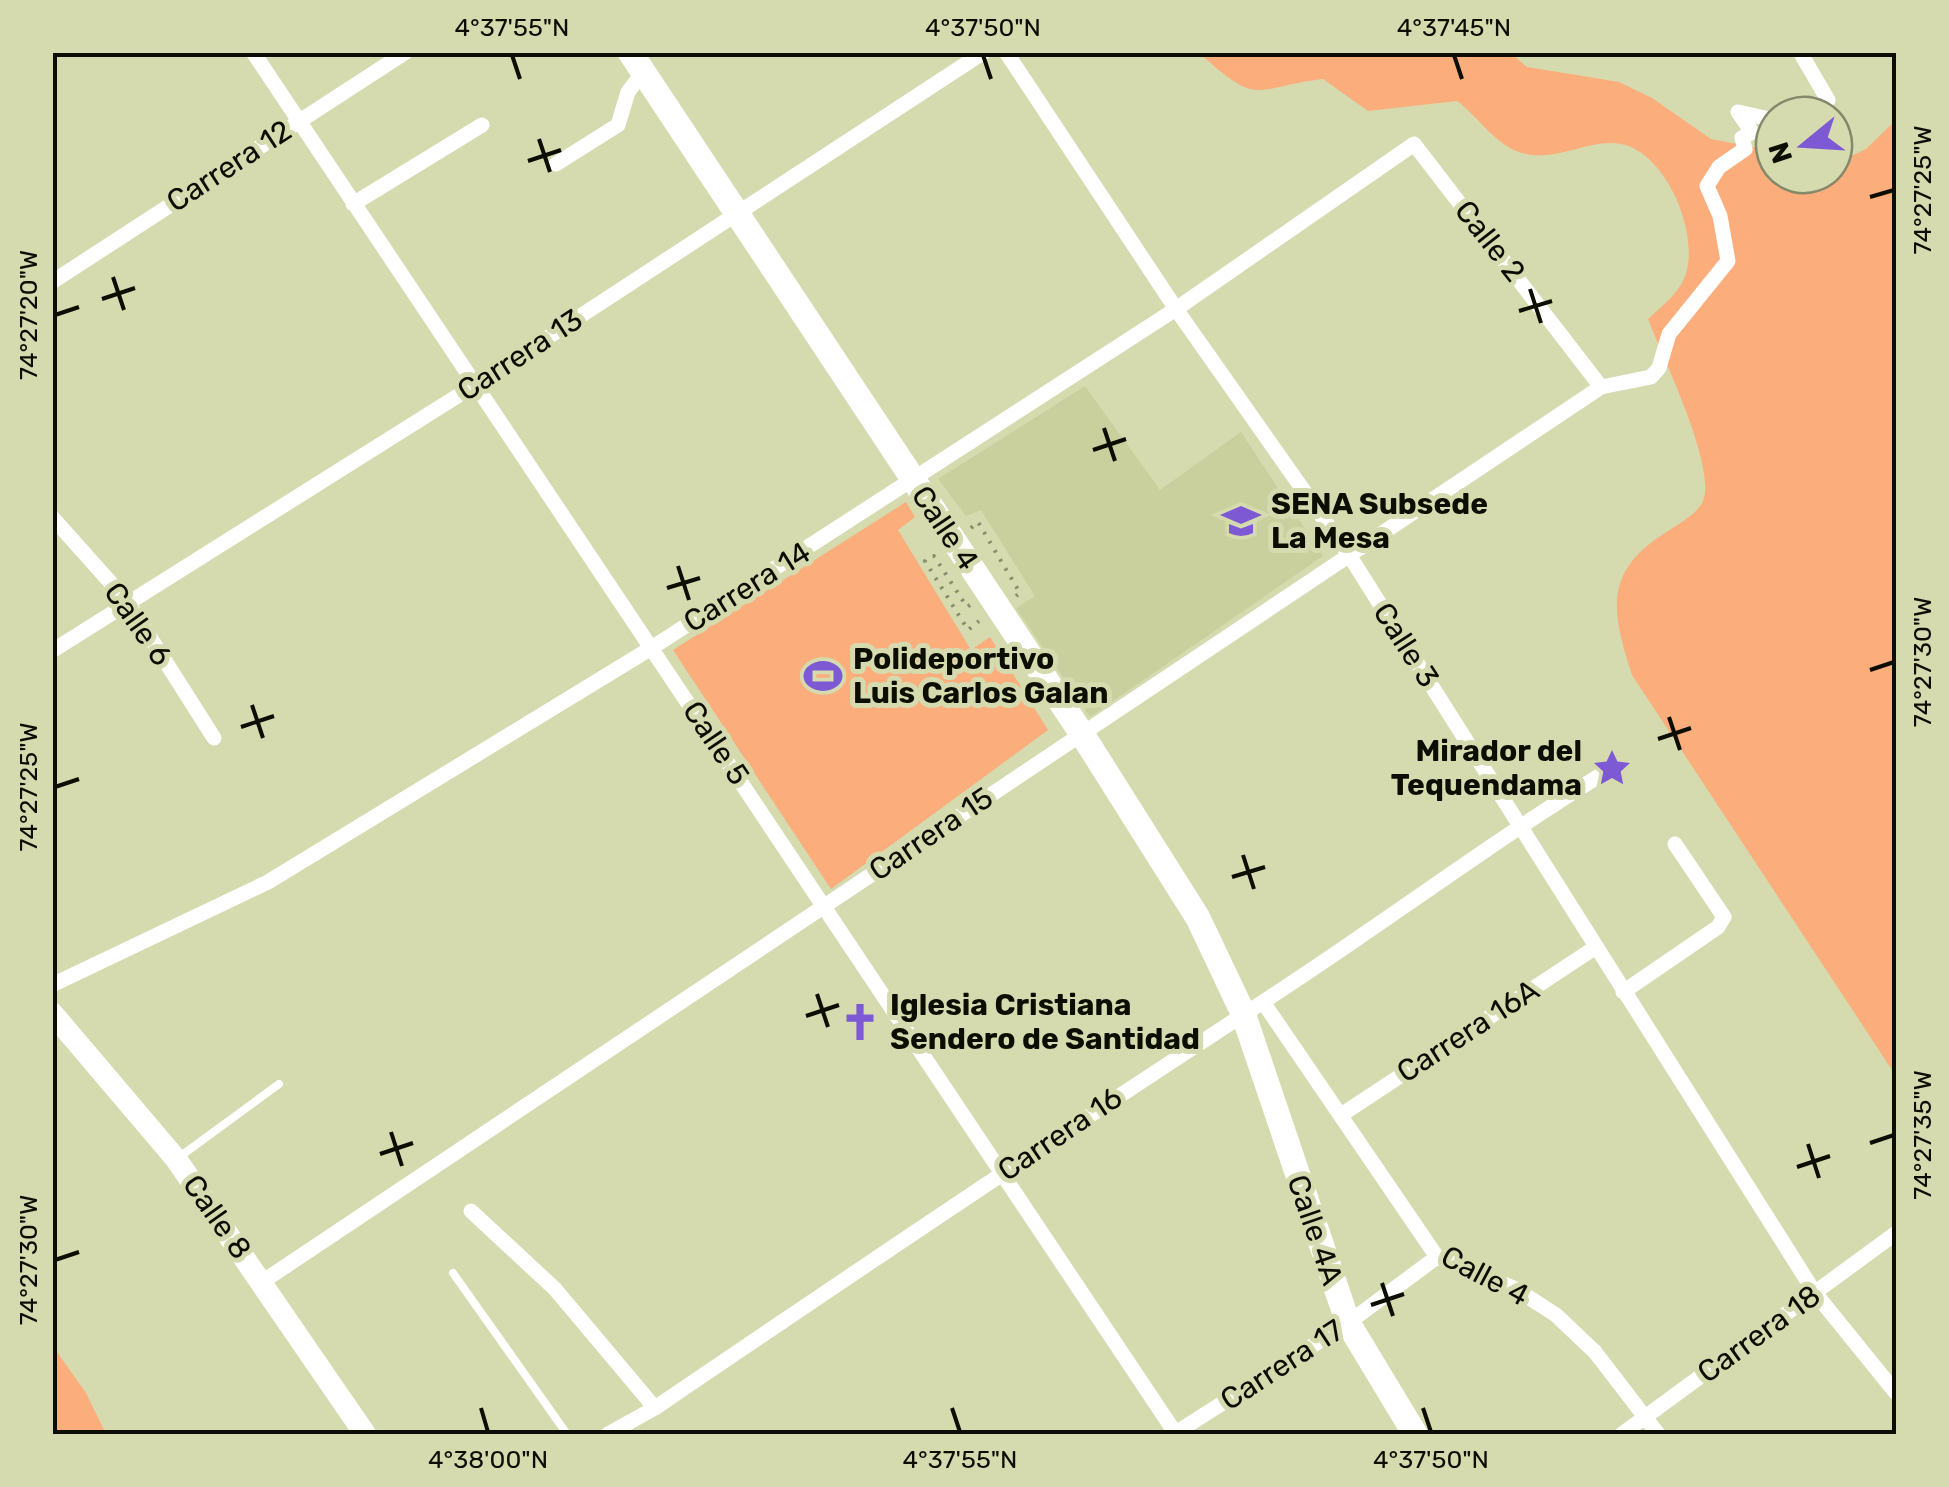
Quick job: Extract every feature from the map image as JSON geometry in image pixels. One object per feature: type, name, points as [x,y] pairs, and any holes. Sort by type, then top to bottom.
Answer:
[{"type":"main road","name":"Calle 4","points":[[637,62],[1082,734],[1253,1008]]},
{"type":"main road","name":"Calle 4A","points":[[1253,1008],[1348,1323],[1415,1434]]},
{"type":"main road","name":"Calle 8","points":[[52,1013],[176,1159],[365,1434]]},
{"type":"street","name":"Calle 5","points":[[253,52],[1175,1434]]},
{"type":"street","name":"Carrera 12","points":[[52,282],[406,52]]},
{"type":"street","name":"Carrera 13","points":[[52,651],[475,385],[984,52]]},
{"type":"street","name":"Calle 3","points":[[1006,52],[1176,309],[1349,555],[1815,1293],[1896,1393]]},
{"type":"street","points":[[1800,52],[1825,95]]},
{"type":"street","points":[[556,164],[618,126],[637,62]]},
{"type":"street","points":[[1600,387],[1651,377],[1659,368],[1669,334],[1728,262],[1720,216],[1706,186],[1720,167],[1746,149],[1742,138],[1752,132],[1738,112],[1754,116]]},
{"type":"street","points":[[354,204],[482,125]]},
{"type":"street","name":"Carrera 14","points":[[52,986],[268,882],[652,647],[1176,309],[1414,144]]},
{"type":"street","name":"Calle 2","points":[[1414,144],[1600,387]]},
{"type":"street","name":"Carrera 15","points":[[262,1282],[1600,387]]},
{"type":"street","name":"Calle 6","points":[[52,517],[128,601],[214,738]]},
{"type":"street","name":"Carrera 16","points":[[608,1434],[655,1408],[1521,824],[1612,768]]},
{"type":"street","points":[[1623,992],[1718,927],[1724,917],[1675,844]]},
{"type":"street","name":"Carrera 16A","points":[[1341,1115],[1596,947]]},
{"type":"street","name":"Calle 4","points":[[1253,1008],[1341,1115],[1437,1257],[1516,1290],[1556,1315],[1595,1352],[1658,1434]]},
{"type":"street","points":[[471,1210],[555,1289],[655,1408]]},
{"type":"street","name":"Carrera 18","points":[[1622,1434],[1896,1233]]},
{"type":"street","name":"Carrera 17","points":[[1175,1434],[1348,1323],[1437,1257]]},
{"type":"lane","points":[[176,1159],[280,1084]]},
{"type":"lane","points":[[453,1273],[567,1434]]},
{"type":"shaded area","points":[[1199,53],[1511,53],[1527,67],[1619,82],[1652,98],[1711,139],[1754,147],[1754,195],[1854,195],[1854,155],[1866,149],[1896,120],[1896,1076],[1632,675],[1625,652],[1617,611],[1623,577],[1647,546],[1697,510],[1705,485],[1695,438],[1648,319],[1677,290],[1688,262],[1684,221],[1666,180],[1638,151],[1621,144],[1597,144],[1548,155],[1522,153],[1496,138],[1457,101],[1368,111],[1323,79],[1257,90],[1234,82]]},
{"type":"shaded area","points":[[1085,386],[1160,490],[1241,432],[1323,556],[1090,717],[1016,608],[1035,596],[981,510],[966,516],[938,479]]},
{"type":"shaded area","points":[[906,502],[915,517],[898,530],[971,650],[990,637],[1048,730],[831,889],[673,650]]},
{"type":"shaded area","points":[[52,1345],[86,1393],[106,1434],[53,1434]]},
{"type":"place","name":"SENA Subsede La Mesa","points":[[1241,521]]},
{"type":"place","name":"Polideportivo Luis Carlos Galan","points":[[823,676]]},
{"type":"place","name":"Mirador del Tequendama","points":[[1612,768]]},
{"type":"place","name":"Iglesia Cristiana Sendero de Santidad","points":[[860,1022]]}]
